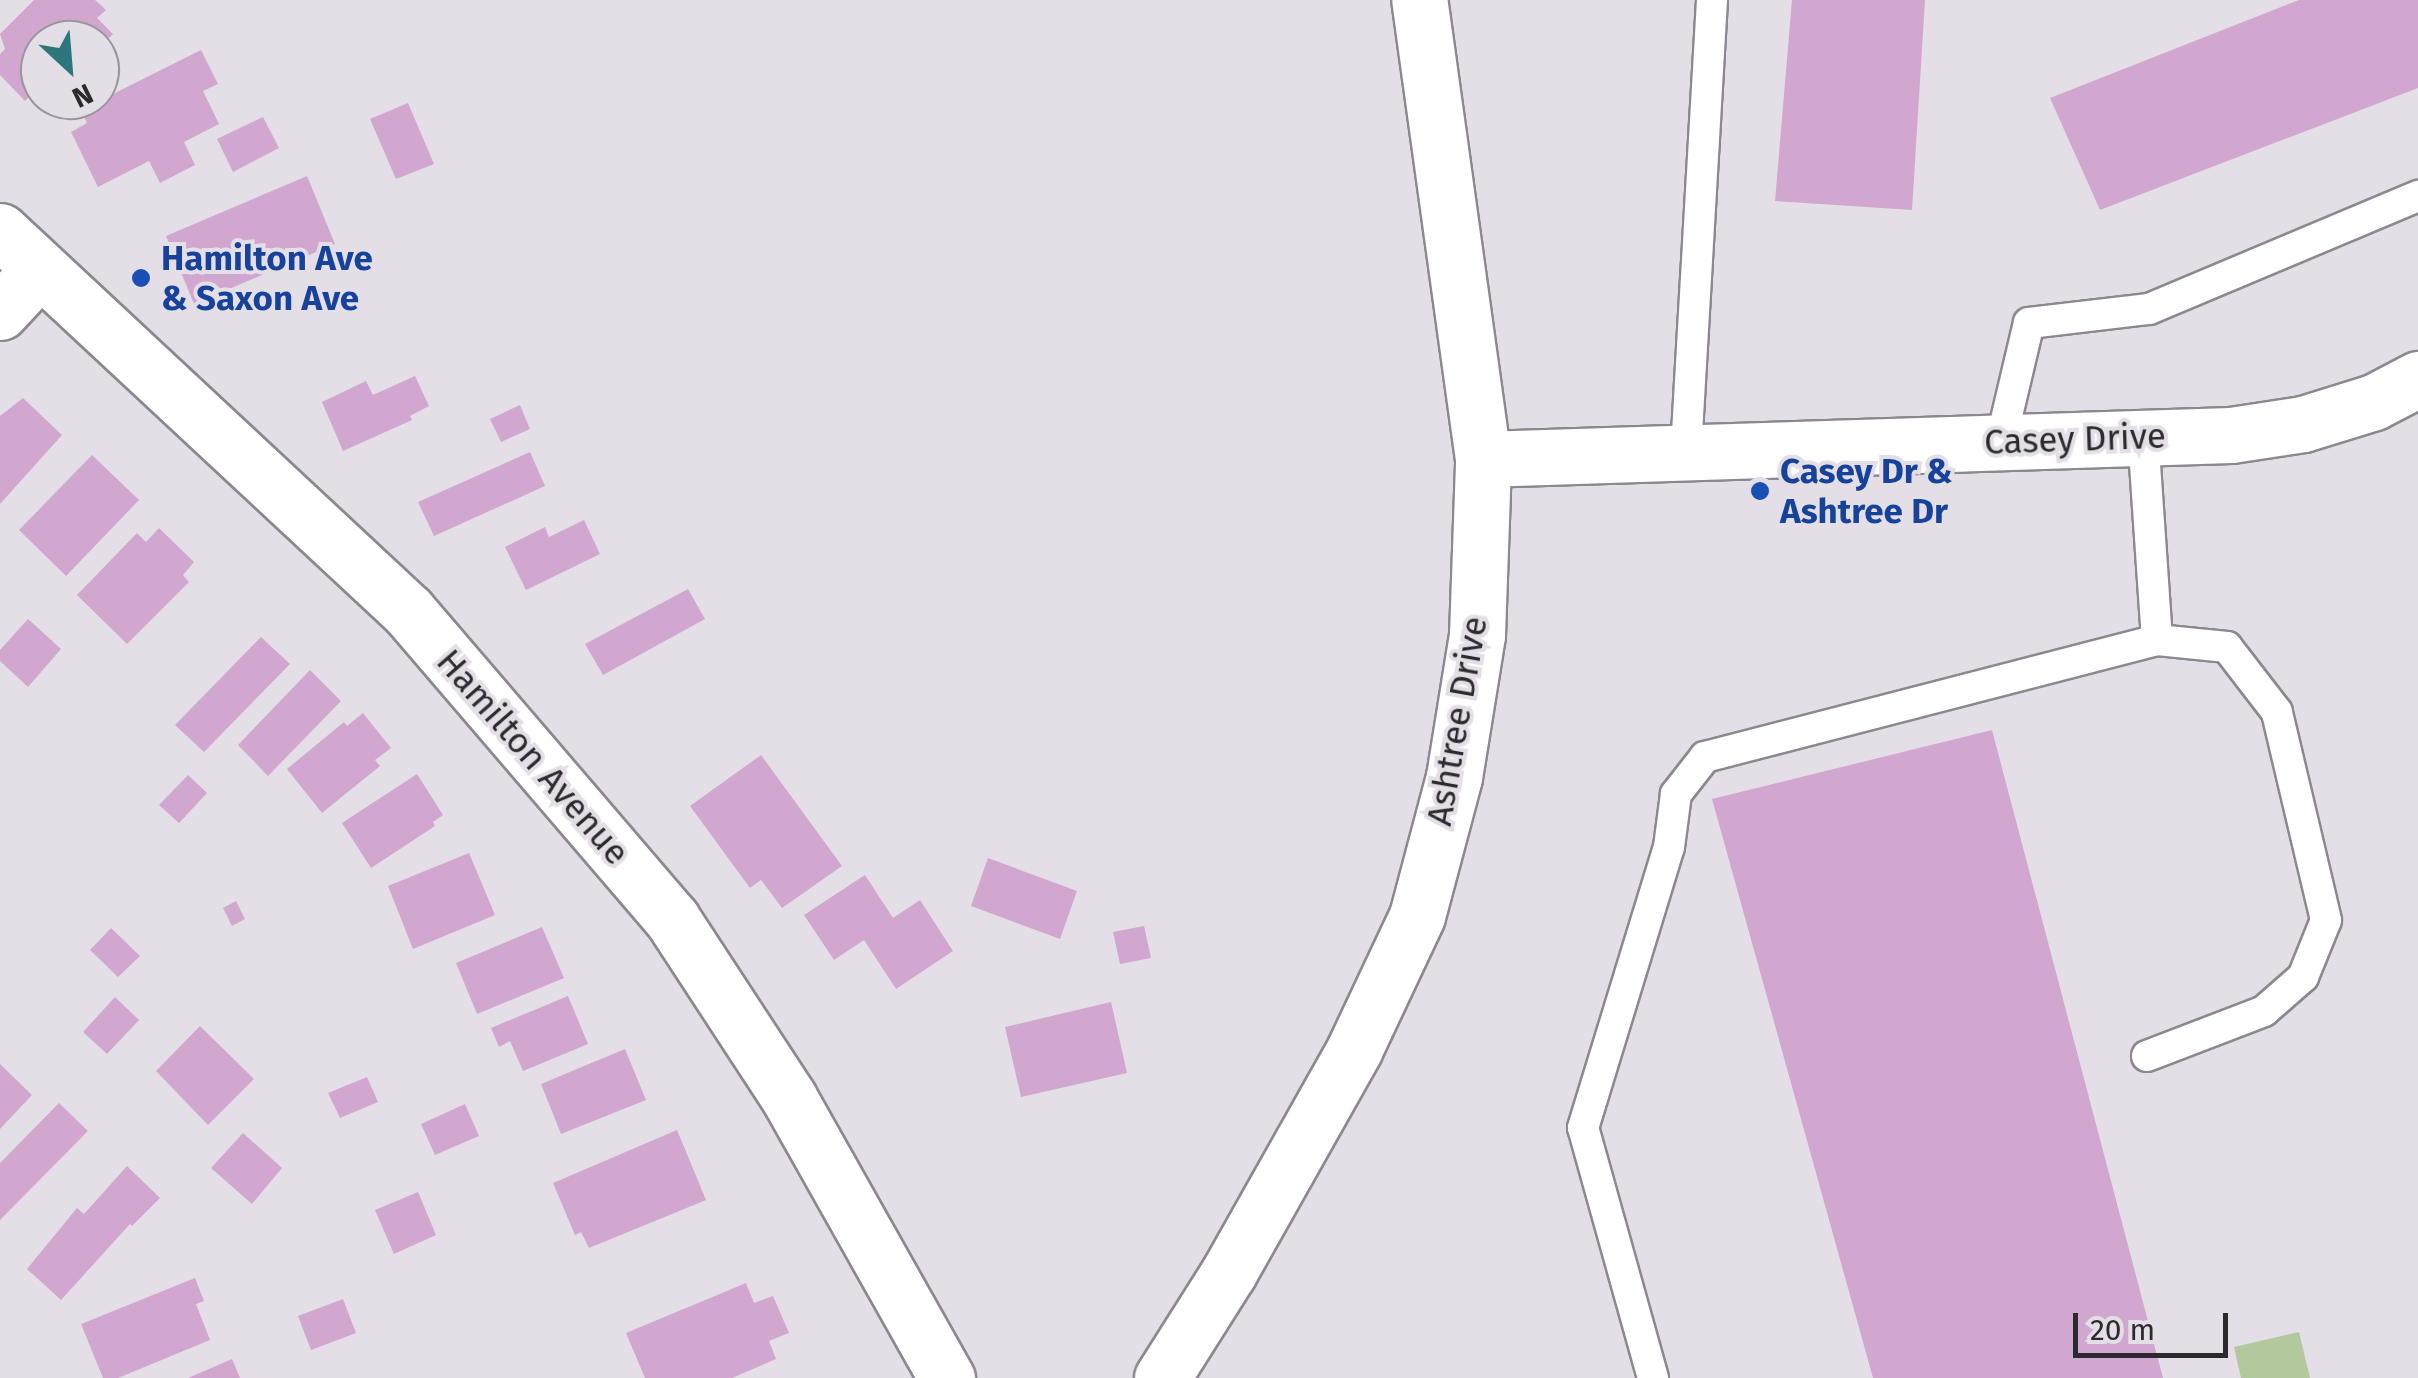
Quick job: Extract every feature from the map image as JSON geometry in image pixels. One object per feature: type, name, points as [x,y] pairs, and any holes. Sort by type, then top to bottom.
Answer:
[{"type":"street","name":"Ashtree Drive","points":[[1162,1378],[1229,1272],[1354,1050],[1417,916],[1454,777],[1477,635],[1483,459],[1419,0]]},
{"type":"street","name":"Hamilton Avenue","points":[[0,231],[408,612],[672,918],[789,1098],[947,1378]]},
{"type":"street","points":[[0,312],[39,270]]},
{"type":"street","name":"Casey Drive","points":[[1483,459],[2231,435],[2304,424],[2374,402],[2418,379]]},
{"type":"lane","points":[[1686,452],[1712,0]]},
{"type":"lane","points":[[2001,441],[2029,323],[2149,309],[2418,196]]},
{"type":"lane","points":[[2144,436],[2157,640]]},
{"type":"lane","points":[[1653,1378],[1583,1128],[1668,847],[1676,794],[1705,757],[2157,640],[2227,647],[2276,712],[2326,920],[2303,977],[2264,1011],[2147,1056]]},
{"type":"green space","points":[[2299,1332],[2310,1378],[2241,1378],[2234,1347]]},
{"type":"building","points":[[34,0],[95,0],[106,10],[99,20],[20,20],[20,96],[0,75],[0,54],[5,49],[0,34]]},
{"type":"building","points":[[1792,0],[1925,0],[1912,210],[1775,201]]},
{"type":"building","points":[[2299,0],[2418,0],[2418,88],[2100,210],[2050,98]]},
{"type":"building","points":[[201,50],[218,84],[203,91],[219,124],[184,142],[195,165],[160,183],[149,161],[98,187],[71,132],[87,123],[86,120],[120,120],[120,90]]},
{"type":"building","points":[[408,103],[434,164],[396,179],[370,119]]},
{"type":"building","points":[[263,117],[279,148],[233,172],[217,139]]},
{"type":"building","points":[[307,176],[335,244],[194,304],[166,236]]},
{"type":"building","points":[[415,376],[429,406],[410,416],[412,420],[343,451],[322,402],[366,381],[373,395]]},
{"type":"building","points":[[23,398],[62,435],[0,504],[0,416]]},
{"type":"building","points":[[520,405],[530,429],[501,442],[490,419]]},
{"type":"building","points":[[530,452],[545,486],[434,536],[418,502]]},
{"type":"building","points":[[92,455],[139,500],[66,576],[19,530]]},
{"type":"building","points":[[584,520],[600,554],[526,590],[505,547],[545,527],[549,537]]},
{"type":"building","points":[[159,528],[194,562],[183,575],[189,582],[127,644],[77,595],[137,533],[146,542]]},
{"type":"building","points":[[688,589],[705,619],[603,675],[585,644]]},
{"type":"building","points":[[28,619],[61,649],[28,687],[0,661],[0,650]]},
{"type":"building","points":[[261,637],[290,664],[204,752],[175,725]]},
{"type":"building","points":[[310,670],[341,701],[268,776],[238,745]]},
{"type":"building","points":[[363,713],[391,748],[375,760],[380,766],[322,813],[287,769],[344,722],[347,726]]},
{"type":"building","points":[[1992,730],[2163,1378],[1873,1378],[1712,799]]},
{"type":"building","points":[[761,755],[842,866],[782,908],[761,880],[750,888],[690,806]]},
{"type":"building","points":[[417,774],[443,815],[433,822],[435,826],[371,868],[342,823]]},
{"type":"building","points":[[188,775],[207,793],[179,823],[159,805]]},
{"type":"building","points":[[469,853],[495,915],[413,949],[388,886]]},
{"type":"building","points":[[988,858],[1077,891],[1060,939],[971,906]]},
{"type":"building","points":[[865,875],[893,918],[920,900],[953,951],[896,989],[864,940],[834,960],[804,915]]},
{"type":"building","points":[[236,901],[245,919],[232,926],[223,908]]},
{"type":"building","points":[[1144,926],[1151,958],[1120,964],[1113,932]]},
{"type":"building","points":[[542,927],[564,978],[477,1014],[456,963]]},
{"type":"building","points":[[111,928],[140,956],[118,977],[90,950]]},
{"type":"building","points":[[568,996],[588,1044],[523,1071],[510,1041],[499,1047],[491,1028]]},
{"type":"building","points":[[115,997],[139,1020],[107,1054],[83,1032]]},
{"type":"building","points":[[1111,1002],[1127,1073],[1021,1097],[1005,1027]]},
{"type":"building","points":[[200,1026],[254,1079],[208,1125],[156,1071]]},
{"type":"building","points":[[625,1049],[646,1100],[561,1134],[541,1084]]},
{"type":"building","points":[[0,1064],[32,1095],[0,1129]]},
{"type":"building","points":[[367,1077],[378,1102],[340,1118],[328,1093]]},
{"type":"building","points":[[59,1103],[88,1131],[0,1220],[0,1163]]},
{"type":"building","points":[[465,1104],[479,1136],[435,1155],[421,1124]]},
{"type":"building","points":[[677,1130],[706,1200],[589,1248],[581,1232],[575,1235],[553,1183]]},
{"type":"building","points":[[243,1133],[282,1168],[252,1204],[211,1168]]},
{"type":"building","points":[[127,1166],[160,1198],[130,1224],[61,1300],[27,1269],[77,1208],[84,1214]]},
{"type":"building","points":[[418,1192],[436,1235],[394,1254],[375,1210]]},
{"type":"building","points":[[195,1278],[204,1301],[196,1304],[210,1340],[118,1378],[103,1378],[81,1324]]},
{"type":"building","points":[[746,1283],[754,1303],[773,1296],[789,1333],[769,1341],[776,1359],[732,1378],[645,1378],[626,1333]]},
{"type":"building","points":[[343,1299],[356,1333],[311,1350],[298,1316]]},
{"type":"building","points":[[232,1359],[240,1378],[188,1378]]},
{"type":"place","name":"Hamilton Ave & Saxon Ave","points":[[141,278]]},
{"type":"place","name":"Casey Dr & Ashtree Dr","points":[[1760,491]]}]
